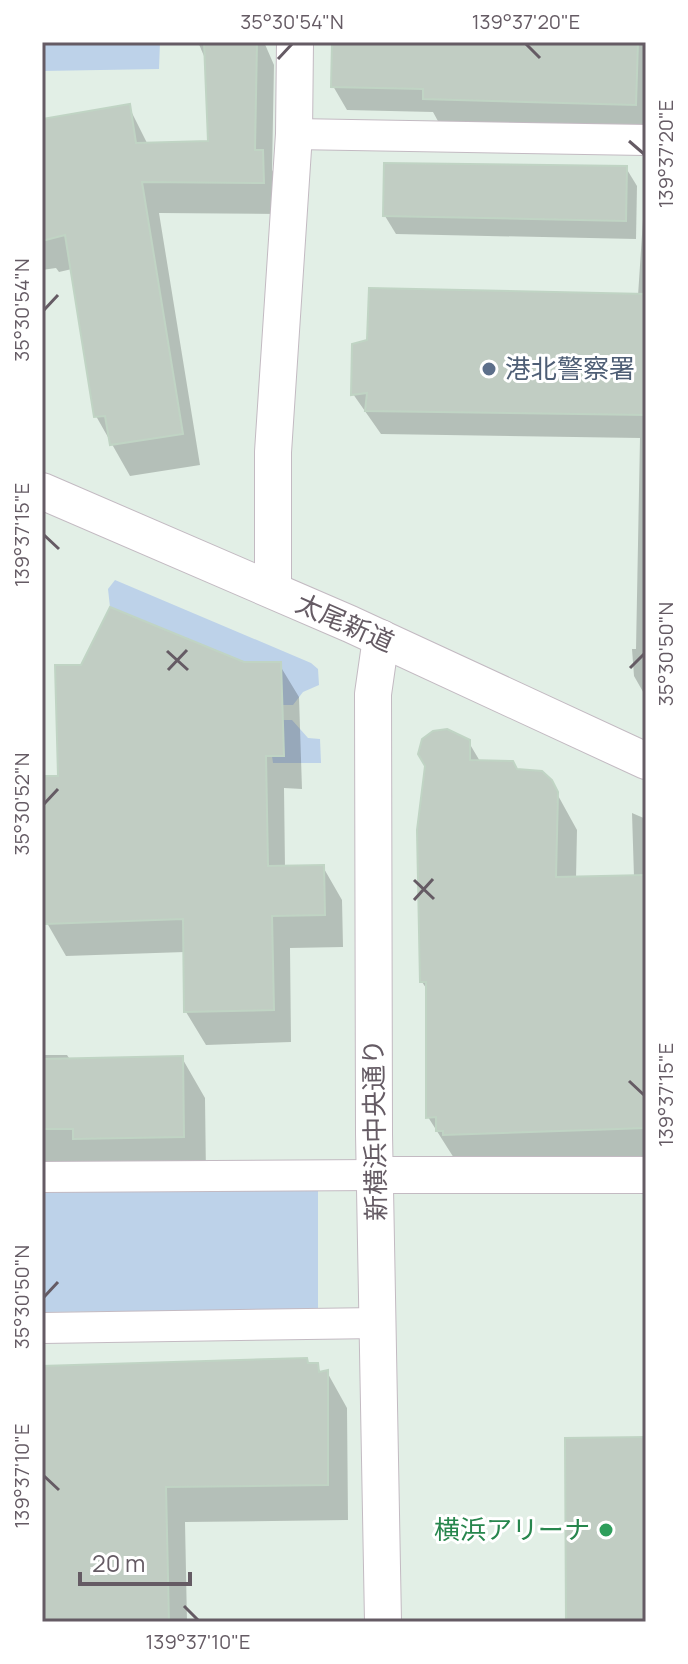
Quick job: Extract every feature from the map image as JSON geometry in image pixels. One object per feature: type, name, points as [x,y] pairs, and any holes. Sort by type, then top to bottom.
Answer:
[{"type":"street","points":[[273,590],[273,452],[294,134],[295,42]]},
{"type":"street","points":[[294,134],[646,140]]},
{"type":"street","name":"太尾新道","points":[[42,491],[381,638],[646,761]]},
{"type":"street","name":"新横浜中央通り","points":[[381,638],[373,694],[375,1175],[383,1622]]},
{"type":"street","points":[[42,1177],[646,1175]]},
{"type":"street","points":[[42,1328],[378,1323]]},
{"type":"shaded area","points":[[42,42],[160,42],[159,69],[42,71]]},
{"type":"shaded area","points":[[115,580],[311,663],[318,669],[319,685],[303,692],[293,705],[282,705],[244,662],[110,607],[108,589]]},
{"type":"shaded area","points":[[283,720],[292,720],[308,738],[320,739],[321,763],[273,763],[272,756],[284,756]]},
{"type":"shaded area","points":[[318,1190],[318,1310],[42,1312],[42,1192]]},
{"type":"building","points":[[204,42],[257,42],[255,150],[263,150],[264,183],[142,182],[183,434],[110,445],[105,416],[94,417],[65,235],[42,241],[42,119],[130,104],[136,143],[208,141]]},
{"type":"building","points":[[332,42],[638,42],[636,105],[423,99],[423,89],[331,87]]},
{"type":"building","points":[[384,163],[627,166],[626,221],[383,216]]},
{"type":"building","name":"港北警察署","points":[[369,288],[646,294],[646,415],[365,411],[367,393],[351,395],[352,344],[367,340]]},
{"type":"building","points":[[110,607],[244,662],[281,662],[284,756],[266,756],[268,866],[324,865],[325,915],[272,916],[274,1010],[184,1012],[183,919],[45,924],[45,776],[58,776],[55,665],[81,665]]},
{"type":"building","points":[[447,729],[470,740],[470,760],[513,761],[517,769],[542,771],[552,780],[558,792],[556,877],[646,875],[646,1128],[443,1135],[443,1131],[436,1131],[436,1117],[426,1118],[426,982],[420,982],[417,830],[425,766],[418,754],[422,739],[433,731]]},
{"type":"building","points":[[183,1056],[184,1137],[73,1139],[73,1129],[42,1129],[42,1059]]},
{"type":"building","points":[[307,1358],[308,1363],[318,1363],[319,1372],[328,1370],[328,1485],[166,1487],[169,1622],[42,1622],[42,1366]]},
{"type":"building","name":"横浜アリーナ","points":[[646,1437],[646,1622],[566,1622],[565,1438]]},
{"type":"place","name":"港北警察署","points":[[489,369]]},
{"type":"place","name":"横浜アリーナ","points":[[606,1530]]}]
